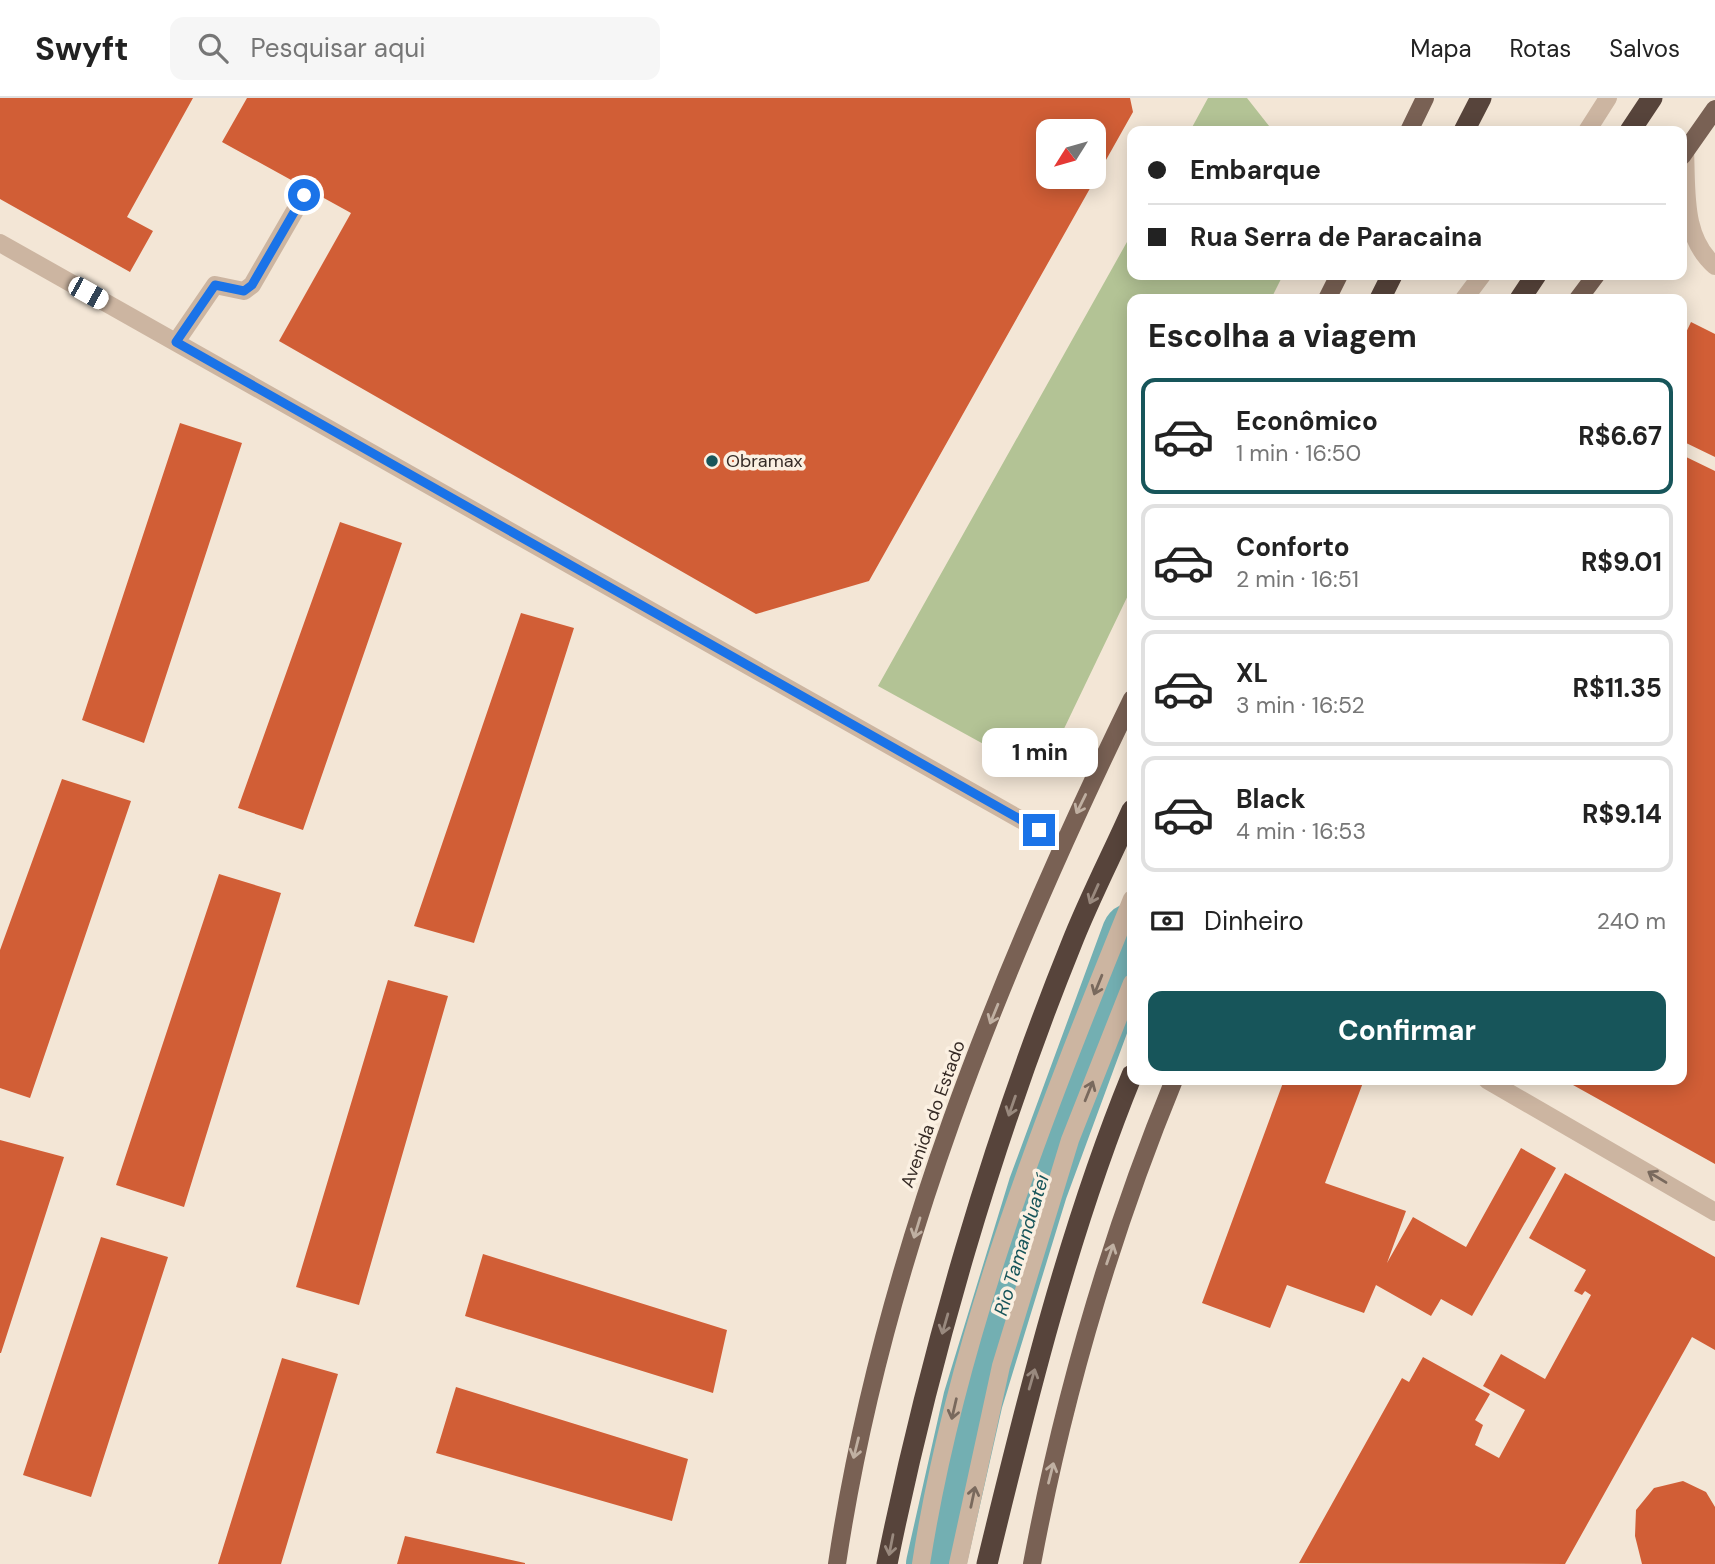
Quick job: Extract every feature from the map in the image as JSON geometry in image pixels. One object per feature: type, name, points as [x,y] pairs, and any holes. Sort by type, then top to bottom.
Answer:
[{"type":"highway","points":[[1467,126],[1481,98]]},
{"type":"highway","points":[[1633,126],[1652,98]]},
{"type":"highway","points":[[887,1564],[904,1480],[943,1330],[1012,1107],[1071,944],[1127,821]]},
{"type":"highway","points":[[987,1564],[1030,1384],[1102,1156],[1128,1085]]},
{"type":"main road","points":[[1411,126],[1425,98]]},
{"type":"main road","points":[[1687,148],[1715,109]]},
{"type":"main road","name":"Avenida do Estado","points":[[837,1564],[852,1466],[885,1335],[924,1204],[973,1066],[1062,843],[1127,709]]},
{"type":"main road","points":[[1032,1564],[1045,1495],[1092,1308],[1151,1135],[1172,1085]]},
{"type":"street","points":[[1590,126],[1608,98]]},
{"type":"street","points":[[176,342],[215,285],[244,291],[252,285],[304,195]]},
{"type":"street","points":[[1687,196],[1690,228],[1700,253],[1715,266]]},
{"type":"street","points":[[0,243],[1062,843]]},
{"type":"street","points":[[1468,294],[1480,280]]},
{"type":"street","points":[[921,1564],[973,1326],[1063,1070],[1127,911]]},
{"type":"street","points":[[958,1564],[1001,1366],[1070,1140],[1127,997]]},
{"type":"street","points":[[1497,1085],[1715,1212]]},
{"type":"green space","points":[[1208,98],[1247,98],[1269,126],[1193,126]]},
{"type":"green space","points":[[1127,242],[1127,280],[1280,280],[1274,294],[1127,294],[1127,597],[1049,760],[1039,770],[1027,768],[878,686]]},
{"type":"building","points":[[0,98],[193,98],[127,217],[153,231],[130,272],[0,199]]},
{"type":"building","name":"Obramax","points":[[247,98],[1130,98],[1133,112],[1106,160],[1106,119],[1036,119],[1036,189],[1090,189],[869,581],[756,614],[279,341],[351,213],[222,142]]},
{"type":"building","points":[[1691,322],[1715,334],[1715,457],[1687,443],[1687,330]]},
{"type":"building","points":[[180,423],[242,443],[144,743],[82,720]]},
{"type":"building","points":[[1687,457],[1715,471],[1715,1164],[1573,1085],[1687,1085]]},
{"type":"building","points":[[340,522],[402,543],[303,830],[238,808]]},
{"type":"building","points":[[521,613],[574,628],[474,943],[414,926]]},
{"type":"building","points":[[62,779],[131,801],[30,1098],[0,1088],[0,950]]},
{"type":"building","points":[[219,874],[281,893],[184,1207],[116,1185]]},
{"type":"building","points":[[388,980],[448,996],[359,1305],[296,1287]]},
{"type":"building","points":[[1282,1085],[1362,1085],[1325,1183],[1406,1211],[1387,1263],[1413,1217],[1466,1247],[1521,1148],[1556,1168],[1472,1316],[1441,1299],[1431,1316],[1376,1285],[1364,1313],[1287,1285],[1270,1328],[1202,1303]]},
{"type":"building","points":[[0,1140],[64,1157],[1,1353],[0,1353]]},
{"type":"building","points":[[1565,1173],[1715,1257],[1715,1350],[1692,1337],[1565,1564],[1299,1563],[1402,1378],[1409,1382],[1423,1357],[1490,1394],[1475,1420],[1483,1425],[1475,1445],[1499,1458],[1525,1410],[1483,1386],[1501,1354],[1545,1379],[1591,1295],[1585,1291],[1582,1295],[1574,1291],[1586,1270],[1529,1238]]},
{"type":"building","points":[[101,1237],[168,1257],[91,1497],[23,1475]]},
{"type":"building","points":[[483,1254],[727,1330],[713,1393],[465,1316]]},
{"type":"building","points":[[282,1358],[338,1374],[281,1564],[218,1564]]},
{"type":"building","points":[[456,1387],[688,1459],[672,1521],[436,1453]]},
{"type":"building","points":[[1683,1481],[1706,1492],[1715,1507],[1715,1564],[1642,1564],[1635,1536],[1636,1510],[1654,1488]]},
{"type":"building","points":[[405,1536],[525,1563],[525,1564],[397,1564]]},
{"type":"waterway","name":"Rio Tamanduateí","points":[[936,1564],[973,1400],[1038,1188],[1127,947]]},
{"type":"place","name":"Obramax","points":[[712,461]]},
{"type":"route","points":[[304,195],[252,285],[244,291],[215,285],[176,342],[1039,830]]}]
